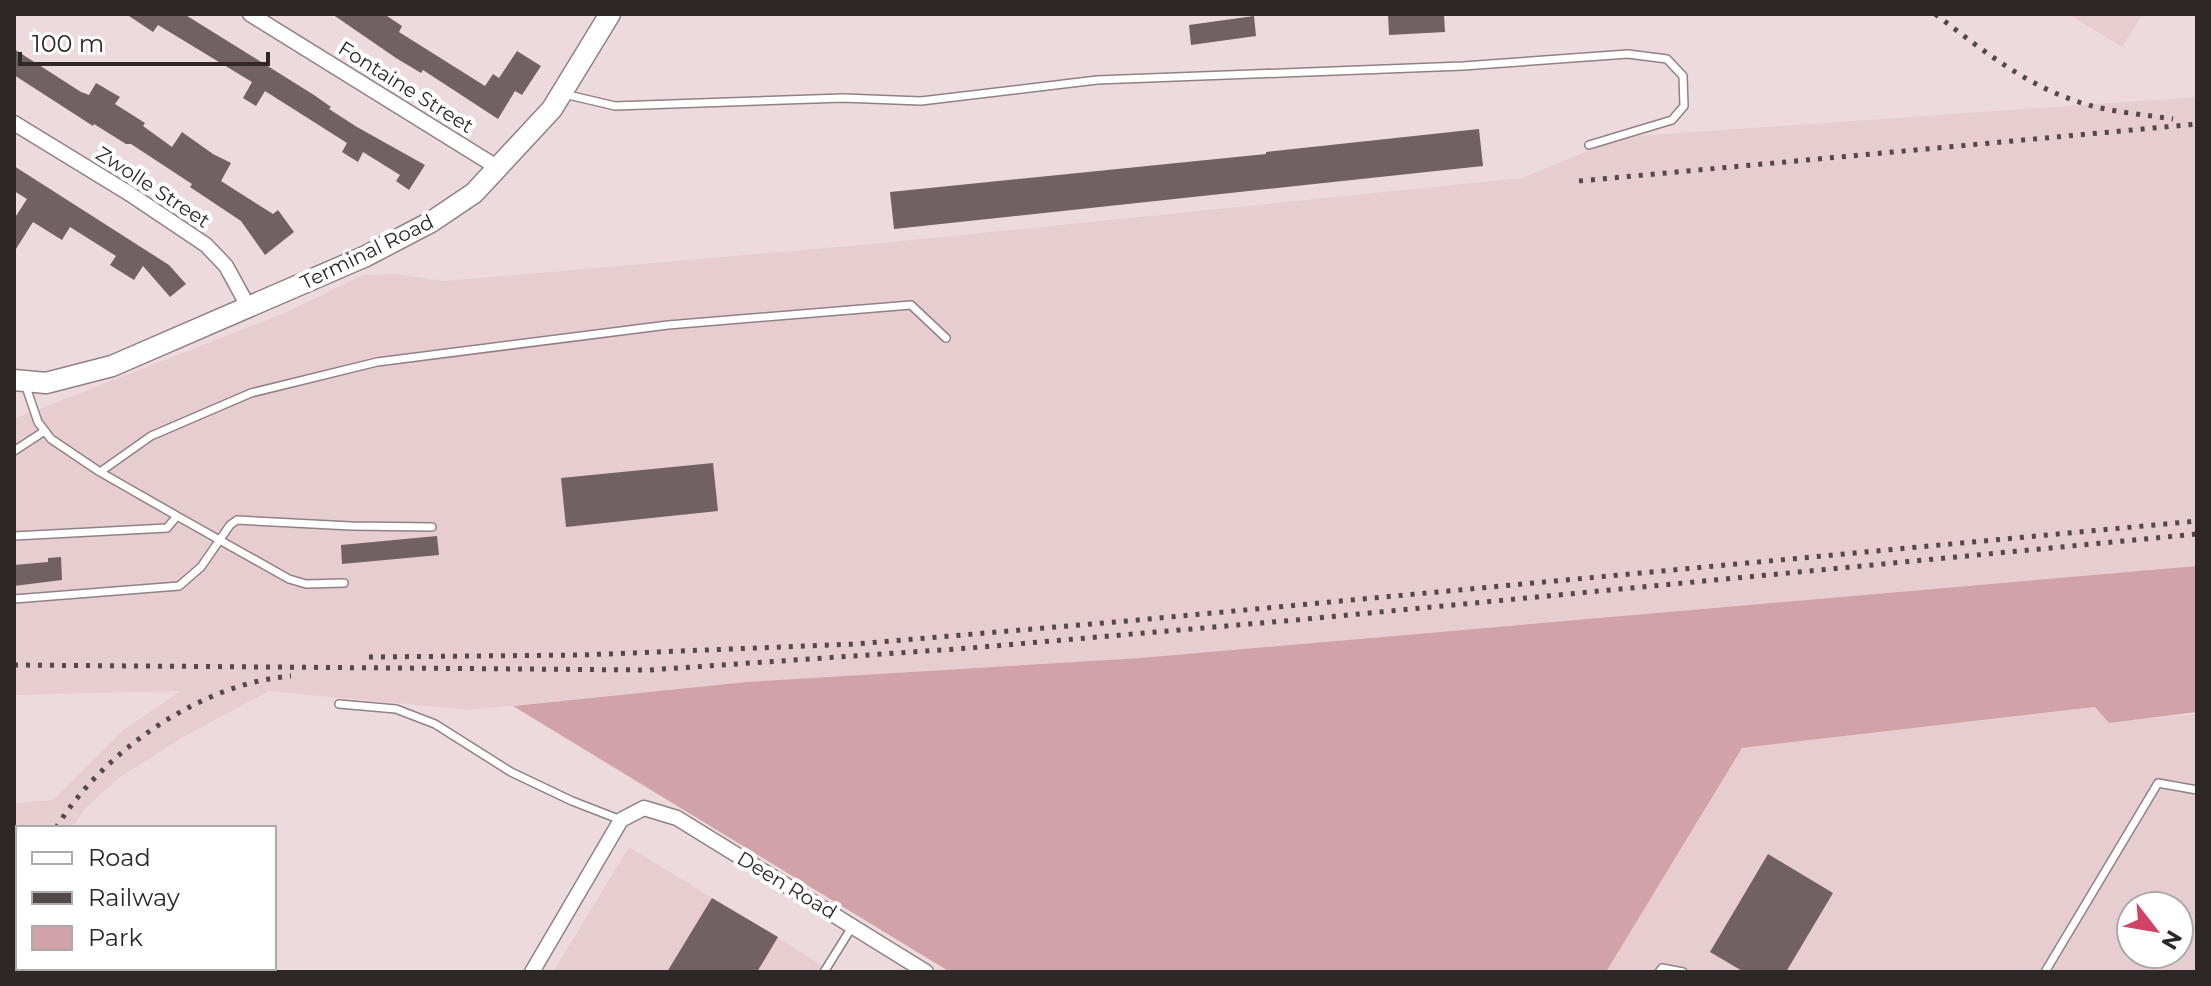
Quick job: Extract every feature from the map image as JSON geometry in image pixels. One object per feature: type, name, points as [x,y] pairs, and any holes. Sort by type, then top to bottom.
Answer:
[{"type":"main road","name":"Terminal Road","points":[[19,381],[46,383],[112,366],[366,256],[431,222],[474,193],[500,169],[552,109],[610,14]]},
{"type":"street","name":"Fontaine Street","points":[[250,14],[500,169]]},
{"type":"street","name":"Zwolle Street","points":[[14,123],[206,245],[226,266],[249,308]]},
{"type":"street","name":"Deen Road","points":[[621,820],[644,808],[677,818],[926,972]]},
{"type":"street","points":[[532,972],[621,820]]},
{"type":"lane","points":[[562,94],[615,106],[843,98],[921,101],[1097,80],[1463,66],[1628,54],[1667,59],[1683,76],[1684,106],[1672,120],[1589,145]]},
{"type":"lane","points":[[100,472],[151,436],[251,393],[377,362],[668,325],[911,305],[946,338]]},
{"type":"lane","points":[[19,381],[43,432],[100,472],[289,579],[306,584],[344,583]]},
{"type":"lane","points":[[14,451],[43,432]]},
{"type":"lane","points":[[14,536],[167,528],[177,516]]},
{"type":"lane","points":[[14,599],[179,586],[201,567],[230,525],[237,520],[432,527]]},
{"type":"lane","points":[[339,704],[396,709],[435,724],[511,772],[621,820]]},
{"type":"lane","points":[[2045,972],[2158,783],[2197,790]]},
{"type":"lane","points":[[824,972],[853,925]]},
{"type":"lane","points":[[1659,972],[1662,968],[1683,972]]},
{"type":"shaded area","points":[[2068,14],[2143,14],[2122,47]]},
{"type":"shaded area","points":[[2197,97],[2197,566],[1140,658],[746,682],[469,710],[269,691],[185,736],[120,777],[87,807],[73,826],[16,826],[14,943],[14,803],[53,800],[123,730],[181,691],[14,695],[14,419],[287,312],[363,275],[395,274],[444,281],[872,244],[1522,178],[1622,137]]},
{"type":"shaded area","points":[[2096,707],[2109,722],[2197,714],[2197,972],[1606,972],[1742,748]]},
{"type":"shaded area","points":[[629,847],[833,972],[553,972]]},
{"type":"shaded area","points":[[16,960],[16,970],[90,972],[14,972]]},
{"type":"green space","points":[[2197,566],[2197,712],[2109,723],[2095,707],[1742,748],[1606,972],[950,972],[513,706],[746,682],[1140,658]]},
{"type":"building","points":[[126,14],[184,14],[314,95],[357,127],[425,165],[409,190],[396,181],[400,175],[363,152],[358,162],[342,152],[347,143],[265,91],[256,106],[243,98],[252,82],[158,25],[153,32]]},
{"type":"building","points":[[332,14],[384,14],[402,26],[399,32],[485,86],[493,74],[499,78],[517,51],[541,66],[522,95],[515,91],[498,119],[423,70],[421,73],[396,58]]},
{"type":"building","points":[[1388,14],[1444,14],[1445,32],[1389,35]]},
{"type":"building","points":[[1254,16],[1256,36],[1191,45],[1189,25]]},
{"type":"building","points":[[14,49],[81,92],[89,95],[96,83],[120,97],[115,104],[145,123],[143,126],[172,147],[182,132],[231,163],[221,181],[273,214],[278,210],[294,232],[265,255],[241,221],[190,187],[192,184],[14,75]]},
{"type":"building","points":[[1479,129],[1483,166],[894,229],[890,192]]},
{"type":"building","points":[[14,166],[169,265],[186,284],[170,297],[143,266],[134,280],[110,265],[116,256],[70,227],[62,240],[33,222],[14,252],[14,219],[27,199],[14,191]]},
{"type":"building","points":[[713,463],[718,511],[566,527],[561,478]]},
{"type":"building","points":[[437,536],[439,555],[342,564],[341,545]]},
{"type":"building","points":[[61,557],[62,580],[14,586],[14,565],[48,562],[48,558]]},
{"type":"building","points":[[1768,854],[1833,893],[1786,972],[1744,972],[1710,952]]},
{"type":"building","points":[[712,898],[778,937],[757,972],[667,972]]},
{"type":"railway","points":[[1935,14],[2002,64],[2056,93],[2100,108],[2173,119]]},
{"type":"railway","points":[[1579,181],[2197,124]]},
{"type":"railway","points":[[369,657],[581,655],[856,644],[2197,521]]},
{"type":"railway","points":[[14,665],[649,670],[970,648],[1296,620],[2197,534]]},
{"type":"railway","points":[[57,826],[99,773],[157,726],[223,692],[257,681],[291,676]]},
{"type":"railway","points":[[14,918],[16,912]]}]
